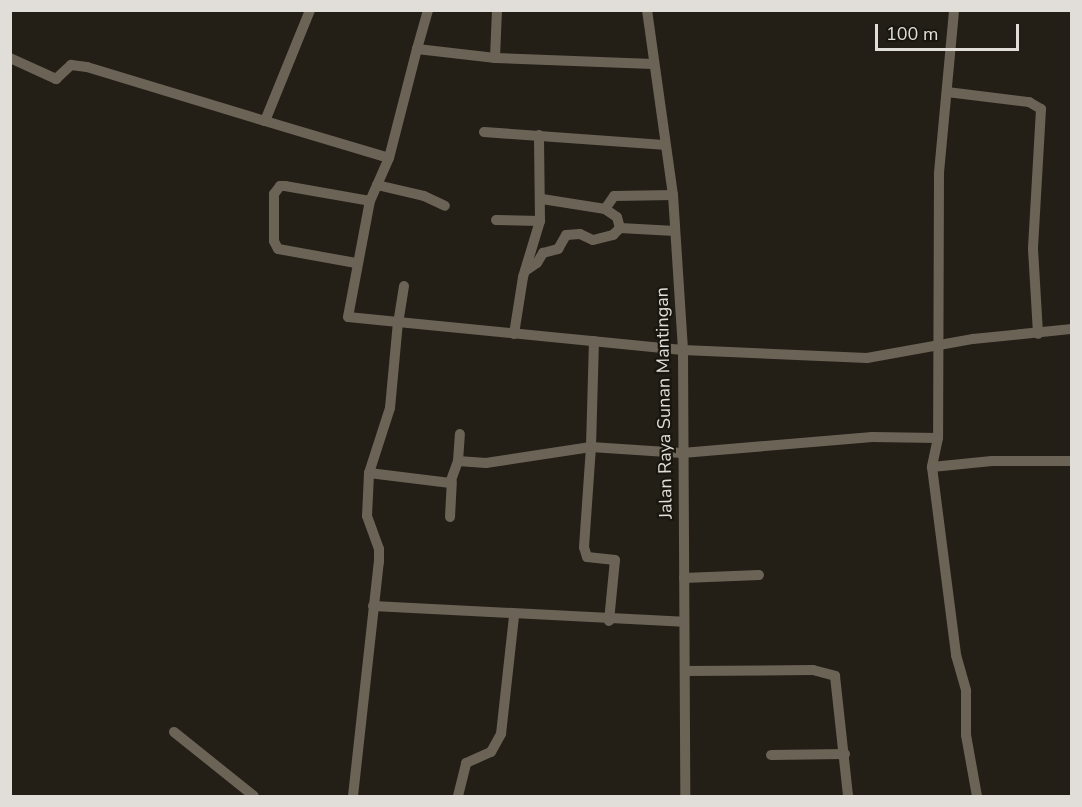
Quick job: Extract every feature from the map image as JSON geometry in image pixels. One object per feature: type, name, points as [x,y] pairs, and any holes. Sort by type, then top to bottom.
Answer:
[{"type":"street","points":[[265,121],[310,10]]},
{"type":"street","points":[[428,10],[389,158],[370,201],[356,263],[348,317],[682,350],[867,358],[937,345],[1071,329]]},
{"type":"street","points":[[495,58],[497,10]]},
{"type":"street","name":"Jalan Raya Sunan Mantingan","points":[[647,10],[664,145],[673,195],[682,350],[685,796]]},
{"type":"street","points":[[942,10],[956,11],[939,174],[938,438],[932,467],[956,655],[966,692],[966,735],[977,796]]},
{"type":"street","points":[[417,49],[495,58],[653,64]]},
{"type":"street","points":[[10,58],[56,79],[71,65],[87,67],[389,158]]},
{"type":"street","points":[[946,92],[1031,102],[1041,109],[1033,249],[1038,334]]},
{"type":"street","points":[[484,132],[664,145]]},
{"type":"street","points":[[514,334],[525,270],[540,221],[542,199],[539,135]]},
{"type":"street","points":[[377,185],[424,196],[445,206]]},
{"type":"street","points":[[356,263],[278,249],[274,241],[274,194],[279,186],[285,186],[370,201]]},
{"type":"street","points":[[605,209],[615,196],[673,195]]},
{"type":"street","points":[[542,199],[605,209],[617,217],[620,228]]},
{"type":"street","points":[[496,220],[540,221]]},
{"type":"street","points":[[525,270],[537,263],[543,253],[558,249],[566,235],[580,234],[593,240],[613,235],[620,228],[675,231]]},
{"type":"street","points":[[353,796],[364,719],[380,549],[367,516],[369,473],[390,408],[398,322],[404,286]]},
{"type":"street","points":[[594,340],[591,447],[584,547],[587,557],[615,560],[609,621]]},
{"type":"street","points":[[450,517],[452,482],[458,461],[460,434]]},
{"type":"street","points":[[458,461],[532,458],[591,447],[682,453],[872,437],[938,438]]},
{"type":"street","points":[[932,467],[992,461],[1071,460]]},
{"type":"street","points":[[369,473],[452,482]]},
{"type":"street","points":[[684,578],[759,575]]},
{"type":"street","points":[[373,606],[609,621],[684,622]]},
{"type":"street","points":[[458,796],[466,763],[491,752],[501,734],[514,616]]},
{"type":"street","points":[[685,671],[829,672],[836,679],[838,689],[849,796]]},
{"type":"street","points":[[174,732],[254,796]]},
{"type":"street","points":[[771,755],[844,754]]}]
